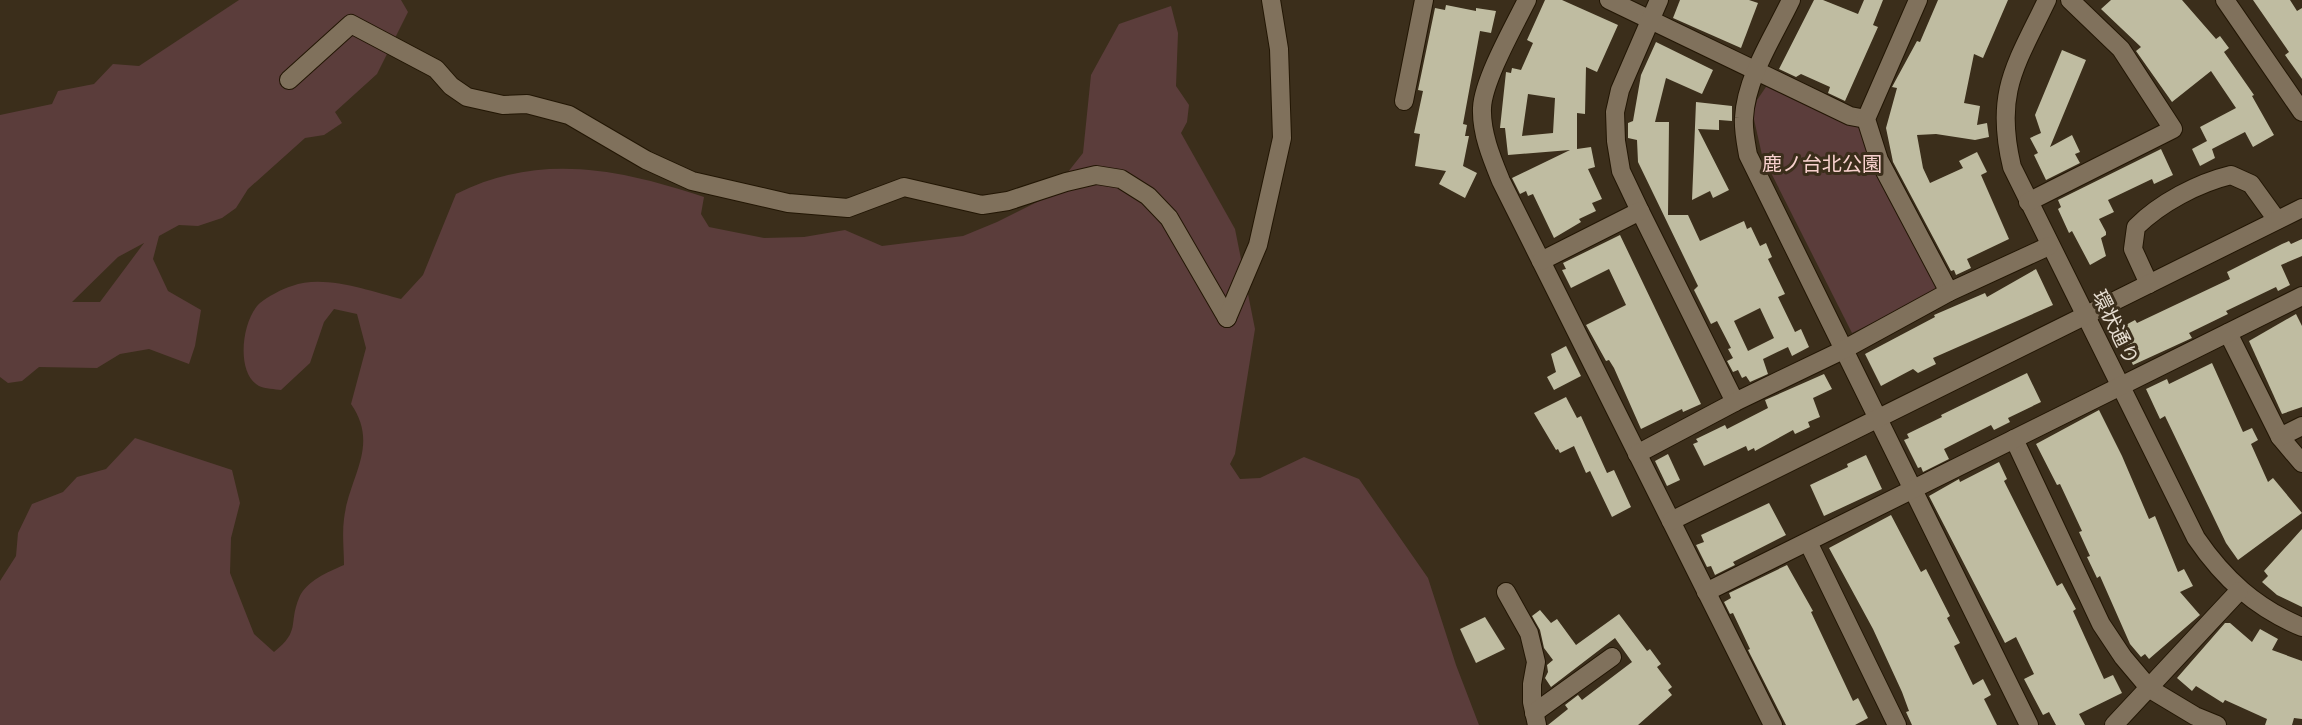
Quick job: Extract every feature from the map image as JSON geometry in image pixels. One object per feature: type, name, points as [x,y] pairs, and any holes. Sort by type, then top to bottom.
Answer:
[{"type":"street","points":[[290,80],[351,24],[436,69],[451,86],[467,97],[503,105],[527,104],[569,115],[645,160],[692,181],[788,203],[848,208],[904,187],[982,205],[1008,201],[1096,175],[1121,179],[1148,196],[1169,218],[1227,318],[1258,245],[1282,138],[1279,49],[1271,0]]},
{"type":"street","points":[[1404,101],[1425,0]]},
{"type":"street","points":[[1527,0],[1496,64],[1482,108],[1488,150],[1541,261],[1773,725]]},
{"type":"street","points":[[1609,0],[1850,116],[1866,119]]},
{"type":"street","points":[[1659,0],[1628,66],[1615,112],[1616,141],[1622,171],[1640,211],[1735,402]]},
{"type":"street","points":[[1791,0],[1757,71],[1744,117],[1748,155],[2029,725]]},
{"type":"street","points":[[1918,0],[1866,119],[1879,160],[1949,292]]},
{"type":"street","name":"環状通り","points":[[2047,0],[2012,74],[2005,104],[2005,136],[2009,157],[2049,246],[2086,315],[2196,538],[2223,576],[2239,591],[2279,618],[2302,627]]},
{"type":"street","points":[[2028,202],[2173,129],[2121,49],[2070,0]]},
{"type":"street","points":[[2225,0],[2302,112]]},
{"type":"street","points":[[2149,284],[2133,249],[2136,227],[2150,214],[2193,190],[2231,175],[2251,184],[2277,220]]},
{"type":"street","points":[[1671,521],[2302,207]]},
{"type":"street","points":[[1541,261],[1640,211]]},
{"type":"street","points":[[1637,454],[1735,402],[1843,350],[1949,292],[2049,246]]},
{"type":"street","points":[[1706,592],[2302,296]]},
{"type":"street","points":[[2228,333],[2280,437],[2302,463]]},
{"type":"street","points":[[2280,437],[2302,426]]},
{"type":"street","points":[[2014,439],[2101,624],[2150,689],[2195,716],[2217,725]]},
{"type":"street","points":[[1808,542],[1897,725]]},
{"type":"street","points":[[2114,725],[2239,591]]},
{"type":"street","points":[[1506,592],[1529,633],[1536,662],[1532,684],[1536,719]]},
{"type":"street","points":[[1536,719],[1612,657]]},
{"type":"green space","points":[[239,0],[401,0],[408,12],[377,74],[335,112],[342,123],[324,135],[305,138],[248,189],[236,208],[222,218],[198,226],[179,225],[159,236],[153,259],[168,291],[201,310],[195,346],[189,364],[149,349],[120,354],[97,368],[39,367],[22,381],[8,383],[0,377],[0,115],[52,104],[58,91],[94,84],[113,64],[139,66]],"holes":[[[144,243],[100,302],[72,302],[118,257]]]},
{"type":"green space","points":[[1171,6],[1178,33],[1176,86],[1189,105],[1187,122],[1181,133],[1235,229],[1255,329],[1235,454],[1230,464],[1240,479],[1260,478],[1304,457],[1359,479],[1428,578],[1456,665],[1479,725],[0,725],[0,581],[16,556],[18,533],[32,504],[63,492],[77,477],[106,469],[135,438],[232,470],[240,503],[231,538],[230,573],[254,634],[274,652],[291,632],[296,607],[302,592],[318,578],[344,565],[344,519],[363,448],[363,434],[359,419],[351,404],[366,348],[357,314],[334,309],[324,322],[310,363],[281,390],[267,388],[259,386],[246,370],[244,346],[249,321],[260,303],[267,298],[292,286],[318,282],[361,288],[401,299],[423,275],[456,194],[487,181],[518,173],[549,169],[580,169],[611,173],[673,187],[704,197],[701,214],[709,227],[764,238],[804,237],[845,230],[882,246],[963,236],[1049,196],[1083,153],[1091,75],[1119,24]]},
{"type":"green space","name":"鹿ノ台北公園","points":[[1768,84],[1865,127],[1940,290],[1852,333],[1762,155],[1753,115],[1757,100]]},
{"type":"building","points":[[1545,0],[1562,0],[1618,25],[1597,72],[1586,67],[1585,114],[1577,113],[1577,149],[1591,147],[1595,167],[1588,169],[1602,199],[1592,203],[1596,211],[1579,219],[1581,222],[1554,238],[1533,194],[1528,196],[1526,191],[1520,194],[1512,178],[1570,150],[1508,155],[1505,128],[1500,128],[1506,72],[1511,73],[1512,68],[1521,70],[1533,43],[1527,40]],"holes":[[[1528,94],[1555,98],[1553,133],[1522,136]]]},
{"type":"building","points":[[1680,0],[1749,0],[1758,3],[1741,48],[1673,18]]},
{"type":"building","points":[[1814,0],[1823,0],[1858,14],[1864,0],[1883,0],[1873,25],[1878,27],[1845,101],[1828,93],[1830,87],[1801,74],[1796,77],[1779,69]]},
{"type":"building","points":[[1938,0],[2008,0],[1983,58],[1974,54],[1964,103],[1980,106],[1977,125],[1987,123],[1989,137],[1975,140],[1936,134],[1917,135],[1923,168],[1930,183],[1963,168],[1959,161],[1977,152],[1987,172],[1981,175],[2009,239],[1967,259],[1971,268],[1956,275],[1954,270],[1951,271],[1893,162],[1886,128],[1897,88],[1892,87],[1917,41],[1920,42]]},
{"type":"building","points":[[2111,0],[2182,0],[2216,39],[2220,36],[2229,48],[2224,52],[2254,95],[2252,96],[2274,135],[2253,147],[2245,132],[2212,149],[2215,158],[2200,166],[2192,149],[2207,141],[2200,127],[2236,108],[2211,71],[2172,102],[2136,51],[2141,47],[2101,9]]},
{"type":"building","points":[[2253,0],[2290,0],[2297,11],[2302,8],[2302,79],[2285,55],[2289,52]]},
{"type":"building","points":[[1446,5],[1476,11],[1476,8],[1496,11],[1491,33],[1480,31],[1463,124],[1467,125],[1465,136],[1469,136],[1463,166],[1477,173],[1465,198],[1439,184],[1446,171],[1415,166],[1420,134],[1414,133],[1423,91],[1418,90],[1435,8],[1445,10]]},
{"type":"building","points":[[1656,42],[1713,70],[1702,94],[1666,78],[1655,122],[1669,122],[1668,215],[1688,215],[1700,241],[1744,221],[1747,229],[1751,227],[1760,246],[1766,243],[1772,257],[1768,259],[1785,294],[1778,297],[1795,332],[1801,329],[1809,347],[1792,356],[1788,347],[1763,359],[1768,374],[1750,382],[1746,376],[1742,378],[1738,370],[1733,372],[1727,361],[1733,358],[1728,349],[1731,348],[1717,321],[1711,324],[1694,290],[1698,286],[1638,162],[1637,140],[1628,138],[1628,123],[1633,121],[1641,75]],"holes":[[[1760,308],[1774,338],[1748,351],[1734,321]]]},
{"type":"building","points":[[2062,50],[2086,60],[2050,147],[2072,135],[2080,152],[2075,154],[2080,163],[2046,180],[2034,155],[2038,153],[2030,138],[2041,133],[2035,115]]},
{"type":"building","points":[[1696,102],[1732,106],[1732,121],[1719,120],[1719,130],[1698,129],[1729,190],[1713,198],[1710,191],[1692,200]]},
{"type":"building","points":[[2161,149],[2173,175],[2154,184],[2152,179],[2108,200],[2114,212],[2099,219],[2106,232],[2106,235],[2101,238],[2106,256],[2090,265],[2072,231],[2069,233],[2058,209],[2061,207],[2058,200]]},
{"type":"building","points":[[1620,235],[1701,404],[1683,412],[1682,409],[1641,429],[1614,368],[1609,360],[1606,361],[1586,325],[1626,305],[1609,269],[1571,288],[1562,270],[1566,269],[1563,263]]},
{"type":"building","points":[[2302,239],[2302,256],[2281,265],[2290,285],[2278,291],[2276,287],[2226,311],[2228,314],[2189,333],[2192,338],[2133,365],[2122,341],[2128,339],[2122,327],[2135,320],[2137,323],[2230,279],[2227,272],[2282,244],[2289,241],[2291,244]]},
{"type":"building","points":[[2036,269],[2053,305],[1933,358],[1936,364],[1918,373],[1913,369],[1881,386],[1865,354],[1935,317],[1934,315],[1985,293],[1987,297]]},
{"type":"building","points":[[2296,314],[2302,326],[2302,407],[2282,414],[2249,341]]},
{"type":"building","points":[[1566,346],[1581,376],[1554,390],[1547,377],[1556,372],[1551,354]]},
{"type":"building","points":[[2212,363],[2243,432],[2252,428],[2258,440],[2251,444],[2268,482],[2273,478],[2302,513],[2238,560],[2226,543],[2165,416],[2160,419],[2146,389],[2167,379],[2169,384]]},
{"type":"building","points":[[2027,373],[2041,402],[2008,418],[2010,422],[1994,430],[1991,425],[1944,449],[1949,459],[1923,472],[1921,467],[1918,468],[1904,440],[1909,438],[1907,434]]},
{"type":"building","points":[[1824,374],[1832,389],[1813,398],[1820,417],[1808,422],[1810,427],[1795,434],[1793,430],[1755,451],[1754,448],[1748,451],[1746,446],[1704,466],[1693,444],[1698,442],[1696,439],[1725,425],[1727,429],[1768,408],[1765,400]]},
{"type":"building","points":[[1566,397],[1577,418],[1581,416],[1607,473],[1614,470],[1631,507],[1612,517],[1590,471],[1586,473],[1574,446],[1560,453],[1558,449],[1556,450],[1534,413]]},
{"type":"building","points":[[2099,410],[2149,519],[2155,516],[2178,572],[2184,569],[2193,586],[2180,592],[2200,615],[2149,659],[2145,654],[2141,657],[2130,644],[2100,576],[2097,578],[2087,557],[2090,556],[2079,532],[2082,531],[2060,484],[2057,485],[2036,444]]},
{"type":"building","points":[[1668,454],[1680,480],[1667,486],[1655,461]]},
{"type":"building","points":[[1866,455],[1882,489],[1824,516],[1810,485],[1848,467],[1847,464]]},
{"type":"building","points":[[1999,462],[2007,479],[2004,481],[2057,586],[2062,583],[2076,609],[2073,611],[2104,679],[2113,675],[2122,693],[2079,714],[2085,725],[2056,725],[2049,712],[2043,715],[2024,679],[2034,674],[2016,637],[2005,643],[1929,496],[1959,479],[1960,482]]},
{"type":"building","points":[[1769,503],[1786,535],[1733,562],[1735,565],[1715,575],[1711,566],[1707,567],[1696,545],[1704,542],[1701,535]]},
{"type":"building","points":[[1891,515],[1921,572],[1926,569],[1950,616],[1947,618],[1960,643],[1954,646],[1973,685],[1983,679],[1991,695],[1984,699],[1997,725],[1912,725],[1906,712],[1909,711],[1902,692],[1873,629],[1829,548]]},
{"type":"building","points":[[2302,529],[2302,607],[2277,595],[2262,582],[2268,576],[2264,571]]},
{"type":"building","points":[[1787,565],[1813,611],[1811,612],[1853,701],[1858,698],[1868,718],[1855,725],[1786,725],[1748,650],[1750,649],[1733,613],[1730,614],[1724,602],[1731,598],[1729,593]]},
{"type":"building","points":[[1540,610],[1551,623],[1557,619],[1576,645],[1619,614],[1647,651],[1650,649],[1661,664],[1657,667],[1672,687],[1668,690],[1672,695],[1638,725],[1548,725],[1568,709],[1565,705],[1578,695],[1582,700],[1632,662],[1615,638],[1551,687],[1545,678],[1548,672],[1547,665],[1553,660],[1544,648],[1540,630],[1532,616]]},
{"type":"building","points":[[1485,617],[1505,649],[1476,663],[1460,629]]},
{"type":"building","points":[[2225,623],[2230,623],[2252,642],[2260,629],[2278,639],[2272,650],[2302,661],[2302,719],[2294,718],[2292,725],[2265,725],[2267,719],[2225,700],[2223,703],[2196,686],[2192,691],[2177,678]]}]
